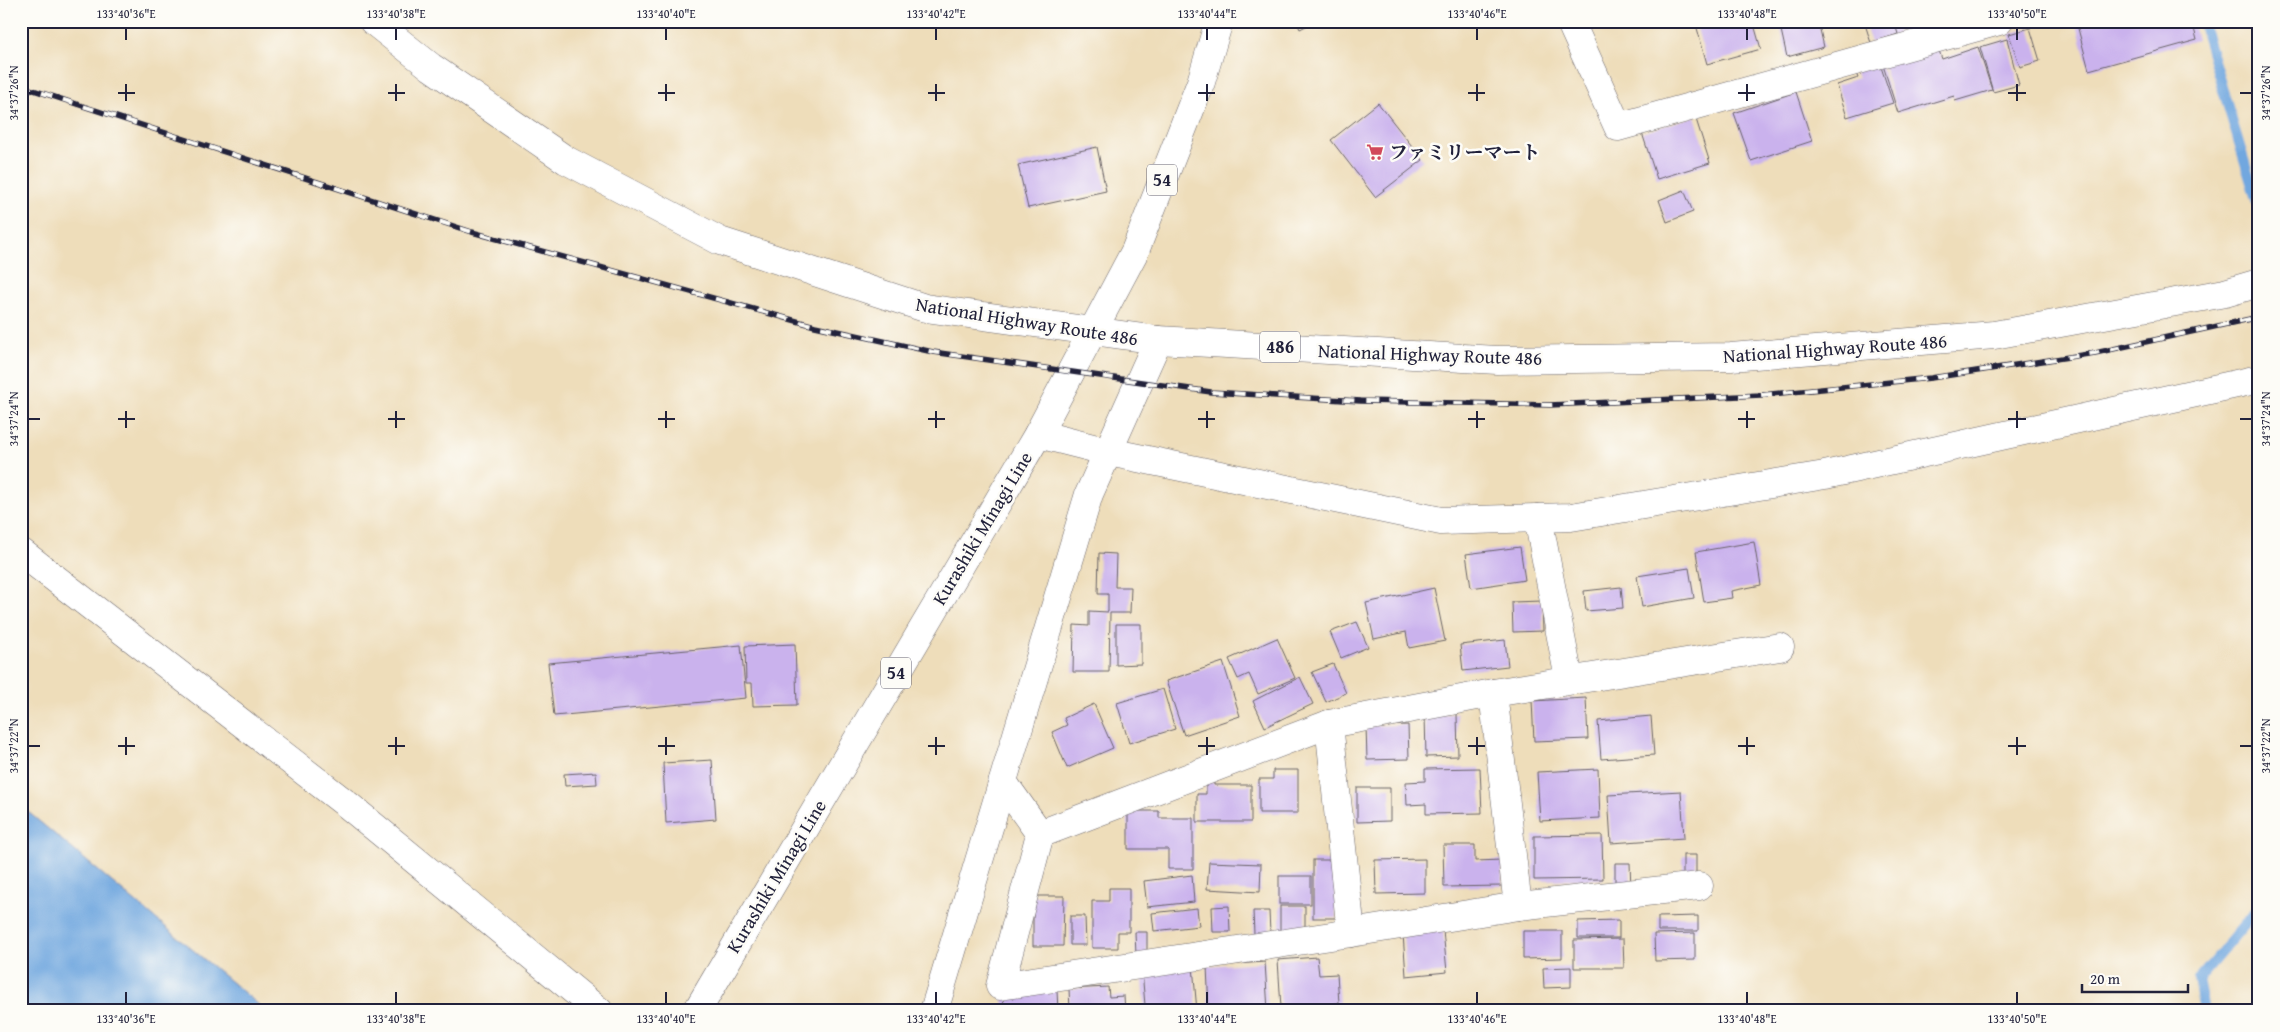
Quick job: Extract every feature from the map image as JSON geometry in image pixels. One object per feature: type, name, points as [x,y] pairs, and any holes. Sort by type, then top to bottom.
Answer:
[{"type":"main road","name":"National Highway Route 486","points":[[373,21],[431,67],[566,160],[720,241],[925,308],[1090,332],[1158,340],[1497,360],[1731,357],[1994,335],[2225,292],[2259,283]]},
{"type":"main road","name":"Kurashiki Minagi Line","points":[[697,1011],[1038,434],[1090,332],[1135,251],[1201,82],[1219,21]]},
{"type":"main road","points":[[1570,21],[1618,127],[2000,21]]},
{"type":"main road","points":[[934,1011],[1090,494],[1158,340]]},
{"type":"main road","points":[[1038,434],[1109,452],[1441,521],[1538,518],[1571,516],[1826,475],[2259,379]]},
{"type":"main road","points":[[1538,518],[1569,680]]},
{"type":"main road","points":[[21,552],[349,806],[599,1011]]},
{"type":"main road","points":[[1040,834],[1329,724],[1569,680],[1780,647]]},
{"type":"main road","points":[[1493,693],[1518,906]]},
{"type":"main road","points":[[1329,724],[1351,934]]},
{"type":"main road","points":[[1003,782],[1040,834]]},
{"type":"main road","points":[[1040,834],[1000,986],[1351,934],[1518,906],[1699,886]]},
{"type":"water","points":[[21,806],[266,1011],[21,1011]]},
{"type":"building","points":[[1296,21],[1316,21],[1300,29]]},
{"type":"building","points":[[1695,21],[1753,21],[1761,49],[1707,64]]},
{"type":"building","points":[[1779,21],[1818,21],[1824,47],[1787,57]]},
{"type":"building","points":[[1864,21],[1894,21],[1898,34],[1871,43]]},
{"type":"building","points":[[2076,21],[2192,21],[2197,40],[2089,70]]},
{"type":"building","points":[[2030,28],[2040,61],[2020,67],[2009,34]]},
{"type":"building","points":[[2007,39],[2019,85],[1993,92],[1980,47]]},
{"type":"building","points":[[1937,45],[1942,59],[1978,47],[1992,90],[1955,101],[1954,96],[1898,113],[1882,62]]},
{"type":"building","points":[[1880,64],[1893,103],[1847,117],[1837,85],[1858,78],[1855,71]]},
{"type":"building","points":[[1796,92],[1812,141],[1751,161],[1734,113]]},
{"type":"building","points":[[1378,103],[1423,160],[1375,197],[1331,140]]},
{"type":"building","points":[[1695,116],[1710,163],[1657,179],[1642,133]]},
{"type":"building","points":[[1097,147],[1106,191],[1028,208],[1018,165]]},
{"type":"building","points":[[1684,190],[1693,212],[1667,222],[1659,200]]},
{"type":"building","points":[[1754,542],[1761,585],[1731,591],[1732,598],[1704,602],[1696,552]]},
{"type":"building","points":[[1520,547],[1525,580],[1471,588],[1466,554]]},
{"type":"building","points":[[1099,553],[1116,554],[1115,587],[1131,587],[1130,613],[1110,613],[1109,672],[1073,672],[1074,625],[1089,626],[1089,611],[1108,612],[1108,594],[1098,594]]},
{"type":"building","points":[[1689,568],[1694,598],[1642,607],[1637,576]]},
{"type":"building","points":[[1621,587],[1623,608],[1586,611],[1584,591]]},
{"type":"building","points":[[1434,588],[1445,641],[1409,648],[1406,632],[1374,639],[1366,603]]},
{"type":"building","points":[[1542,601],[1543,631],[1513,632],[1512,602]]},
{"type":"building","points":[[1357,622],[1368,647],[1341,658],[1330,632]]},
{"type":"building","points":[[1116,624],[1141,624],[1141,664],[1116,665]]},
{"type":"building","points":[[1277,638],[1295,678],[1258,694],[1249,674],[1238,679],[1229,659]]},
{"type":"building","points":[[1505,640],[1508,666],[1463,671],[1460,645]]},
{"type":"building","points":[[795,644],[797,705],[753,706],[752,683],[746,683],[745,646]]},
{"type":"building","points":[[741,645],[746,698],[554,716],[548,663]]},
{"type":"building","points":[[1223,662],[1240,716],[1184,735],[1166,681]]},
{"type":"building","points":[[1333,664],[1346,693],[1326,702],[1312,672]]},
{"type":"building","points":[[1300,677],[1313,704],[1265,727],[1253,701]]},
{"type":"building","points":[[1163,689],[1175,729],[1129,743],[1117,703]]},
{"type":"building","points":[[1586,698],[1588,739],[1534,741],[1532,701]]},
{"type":"building","points":[[1094,704],[1113,748],[1067,768],[1052,732],[1067,725],[1064,718]]},
{"type":"building","points":[[1457,714],[1458,756],[1426,757],[1425,715]]},
{"type":"building","points":[[1651,716],[1654,755],[1601,759],[1598,721]]},
{"type":"building","points":[[1408,725],[1409,759],[1367,760],[1366,726]]},
{"type":"building","points":[[712,760],[716,819],[666,823],[663,763]]},
{"type":"building","points":[[1480,768],[1482,813],[1426,814],[1426,804],[1407,805],[1406,782],[1425,781],[1425,769]]},
{"type":"building","points":[[1598,769],[1600,818],[1540,821],[1537,772]]},
{"type":"building","points":[[1273,770],[1298,770],[1298,813],[1259,813],[1259,779],[1273,779]]},
{"type":"building","points":[[596,772],[597,784],[565,786],[564,774]]},
{"type":"building","points":[[1206,782],[1214,782],[1214,785],[1251,785],[1251,822],[1197,822],[1197,794],[1206,794]]},
{"type":"building","points":[[1357,788],[1390,788],[1390,821],[1357,822]]},
{"type":"building","points":[[1681,791],[1684,838],[1611,843],[1608,795]]},
{"type":"building","points":[[1128,811],[1159,811],[1159,818],[1193,818],[1193,869],[1168,869],[1168,849],[1128,849]]},
{"type":"building","points":[[1602,835],[1603,879],[1534,880],[1534,836]]},
{"type":"building","points":[[1443,845],[1475,845],[1475,861],[1502,860],[1502,886],[1444,887]]},
{"type":"building","points":[[1683,855],[1696,855],[1696,879],[1683,879]]},
{"type":"building","points":[[1425,859],[1425,893],[1376,894],[1375,860]]},
{"type":"building","points":[[1313,860],[1336,860],[1336,918],[1313,918]]},
{"type":"building","points":[[1209,862],[1261,864],[1260,892],[1207,889]]},
{"type":"building","points":[[1615,863],[1630,863],[1631,889],[1615,889]]},
{"type":"building","points":[[1192,875],[1194,902],[1147,907],[1144,881]]},
{"type":"building","points":[[1279,876],[1311,876],[1311,904],[1279,904]]},
{"type":"building","points":[[1109,888],[1129,888],[1129,932],[1118,932],[1118,948],[1092,948],[1092,901],[1109,901]]},
{"type":"building","points":[[1033,896],[1064,896],[1063,946],[1033,946]]},
{"type":"building","points":[[1229,906],[1230,932],[1213,932],[1212,907]]},
{"type":"building","points":[[1280,906],[1305,906],[1305,931],[1280,931]]},
{"type":"building","points":[[1197,908],[1199,926],[1154,931],[1152,913]]},
{"type":"building","points":[[1253,911],[1269,911],[1270,933],[1254,934]]},
{"type":"building","points":[[1070,916],[1085,916],[1086,945],[1070,945]]},
{"type":"building","points":[[1698,916],[1698,931],[1658,931],[1658,917]]},
{"type":"building","points":[[1619,920],[1619,938],[1578,938],[1578,921]]},
{"type":"building","points":[[1443,930],[1447,972],[1406,976],[1403,934]]},
{"type":"building","points":[[1523,931],[1562,931],[1562,958],[1523,959]]},
{"type":"building","points":[[1135,932],[1147,932],[1147,955],[1136,955]]},
{"type":"building","points":[[1695,933],[1695,960],[1655,961],[1654,934]]},
{"type":"building","points":[[1623,939],[1624,968],[1574,968],[1574,940]]},
{"type":"building","points":[[1317,957],[1319,975],[1337,974],[1339,1003],[1281,1008],[1278,960]]},
{"type":"building","points":[[1265,962],[1268,1011],[1209,1011],[1207,966]]},
{"type":"building","points":[[1193,966],[1197,1011],[1140,1011],[1140,1005],[1145,1005],[1142,971]]},
{"type":"building","points":[[1571,967],[1571,987],[1544,988],[1543,968]]},
{"type":"building","points":[[1108,987],[1109,997],[1124,996],[1125,1011],[1070,1011],[1069,989]]},
{"type":"building","points":[[1057,991],[1058,1011],[1004,1011],[1003,993]]},
{"type":"waterway","points":[[2202,21],[2259,209]]},
{"type":"waterway","points":[[2204,1011],[2198,980],[2259,907]]},
{"type":"railway","points":[[21,86],[472,232],[815,326],[933,352],[1211,392],[1361,401],[1550,405],[1761,395],[1931,378],[2095,353],[2259,317]]},
{"type":"place","name":"ファミリーマート","points":[[1375,152]]}]
